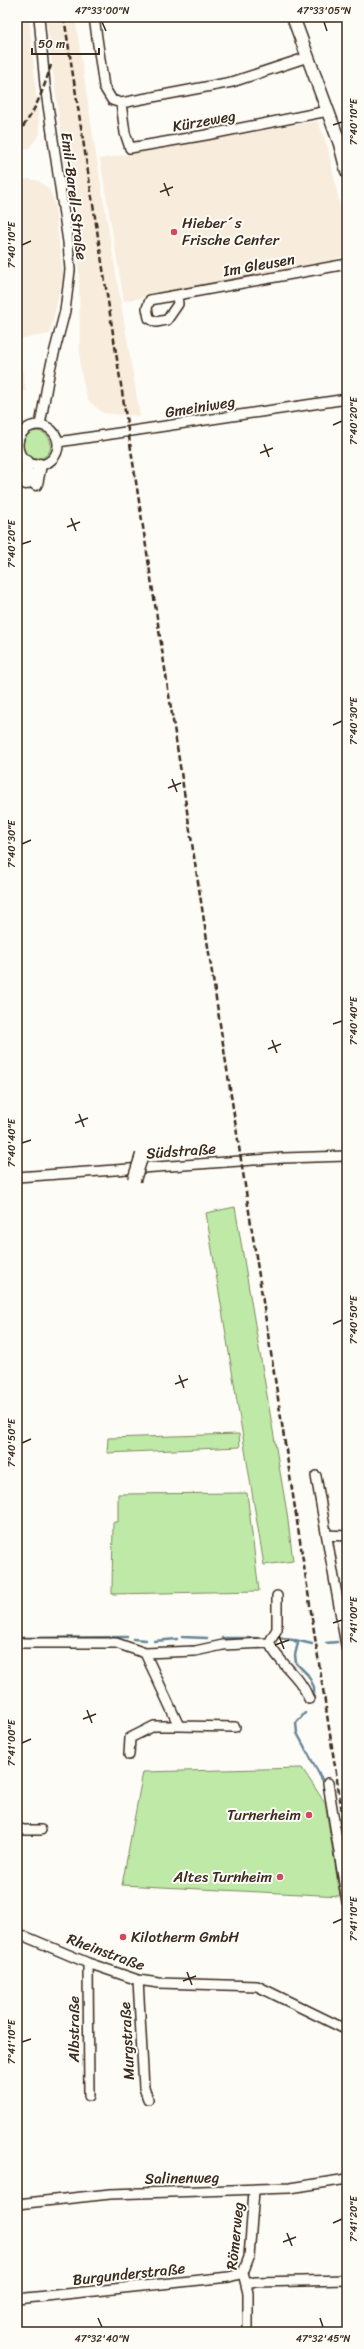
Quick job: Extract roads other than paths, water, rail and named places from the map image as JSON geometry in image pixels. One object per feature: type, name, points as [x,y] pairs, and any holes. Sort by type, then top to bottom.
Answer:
[{"type":"main road","points":[[293,17],[328,111],[344,143],[347,171]]},
{"type":"main road","points":[[27,462],[31,483],[40,465]]},
{"type":"main road","points":[[134,1180],[142,1155]]},
{"type":"street","name":"Emil-Barell-Straße","points":[[39,17],[45,85],[68,242],[70,270],[65,311],[50,369],[40,425]]},
{"type":"street","points":[[94,17],[104,87],[112,100],[121,103],[237,80],[308,57]]},
{"type":"street","name":"Kürzeweg","points":[[121,103],[125,133],[130,148],[328,111]]},
{"type":"street","name":"Im Gleusen","points":[[177,295],[347,264]]},
{"type":"street","name":"Gmeiniweg","points":[[58,442],[347,399]]},
{"type":"street","points":[[40,425],[52,431],[58,442],[55,455],[51,460],[40,465],[27,462],[21,457],[17,448],[22,432],[27,428],[40,425]]},
{"type":"street","name":"Südstraße","points":[[17,1177],[283,1158],[347,1156]]},
{"type":"street","points":[[316,1476],[345,1632],[347,1651]]},
{"type":"street","points":[[327,1536],[347,1536]]},
{"type":"street","points":[[269,1643],[277,1629],[277,1596]]},
{"type":"street","points":[[17,1643],[116,1643],[145,1654],[194,1651],[223,1645],[269,1643]]},
{"type":"street","points":[[269,1643],[274,1654],[301,1682],[309,1699]]},
{"type":"street","points":[[145,1654],[179,1726]]},
{"type":"street","points":[[129,1755],[130,1738],[154,1726],[235,1727]]},
{"type":"street","points":[[328,1783],[347,1902]]},
{"type":"street","points":[[17,1827],[23,1830],[41,1830]]},
{"type":"street","name":"Rheinstraße","points":[[17,1933],[88,1963],[138,1980],[159,1983],[256,1986],[347,2030]]},
{"type":"street","name":"Albstraße","points":[[88,1963],[89,2096]]},
{"type":"street","name":"Murgstraße","points":[[138,1980],[144,2088],[148,2099]]},
{"type":"street","name":"Salinenweg","points":[[17,2204],[110,2194],[254,2191],[290,2188],[347,2178]]},
{"type":"street","name":"Römerweg","points":[[248,2332],[246,2284],[243,2273],[249,2257],[254,2191]]},
{"type":"street","name":"Burgunderstraße","points":[[17,2299],[229,2278],[243,2273]]},
{"type":"street","points":[[246,2284],[256,2282],[347,2280]]},
{"type":"waterway","points":[[17,1638],[127,1637]]},
{"type":"waterway","points":[[182,1637],[207,1638]]},
{"type":"waterway","points":[[222,1638],[257,1638]]},
{"type":"waterway","points":[[278,1638],[293,1640],[298,1643],[295,1655],[296,1663],[308,1675],[314,1687],[314,1702]]},
{"type":"waterway","points":[[133,1639],[146,1640]]},
{"type":"waterway","points":[[154,1641],[177,1639]]},
{"type":"waterway","points":[[295,1640],[312,1644]]},
{"type":"waterway","points":[[326,1643],[337,1642]]},
{"type":"waterway","points":[[305,1713],[296,1723],[297,1733],[324,1783]]},
{"type":"railway","points":[[64,17],[347,1844]]},
{"type":"railway","points":[[17,134],[23,127],[38,101],[51,65]]},
{"type":"place","name":"Hieber´s Frische Center","points":[[174,232]]},
{"type":"place","name":"Turnerheim","points":[[309,1815]]},
{"type":"place","name":"Altes Turnheim","points":[[280,1877]]},
{"type":"place","name":"Kilotherm GmbH","points":[[123,1937]]}]
